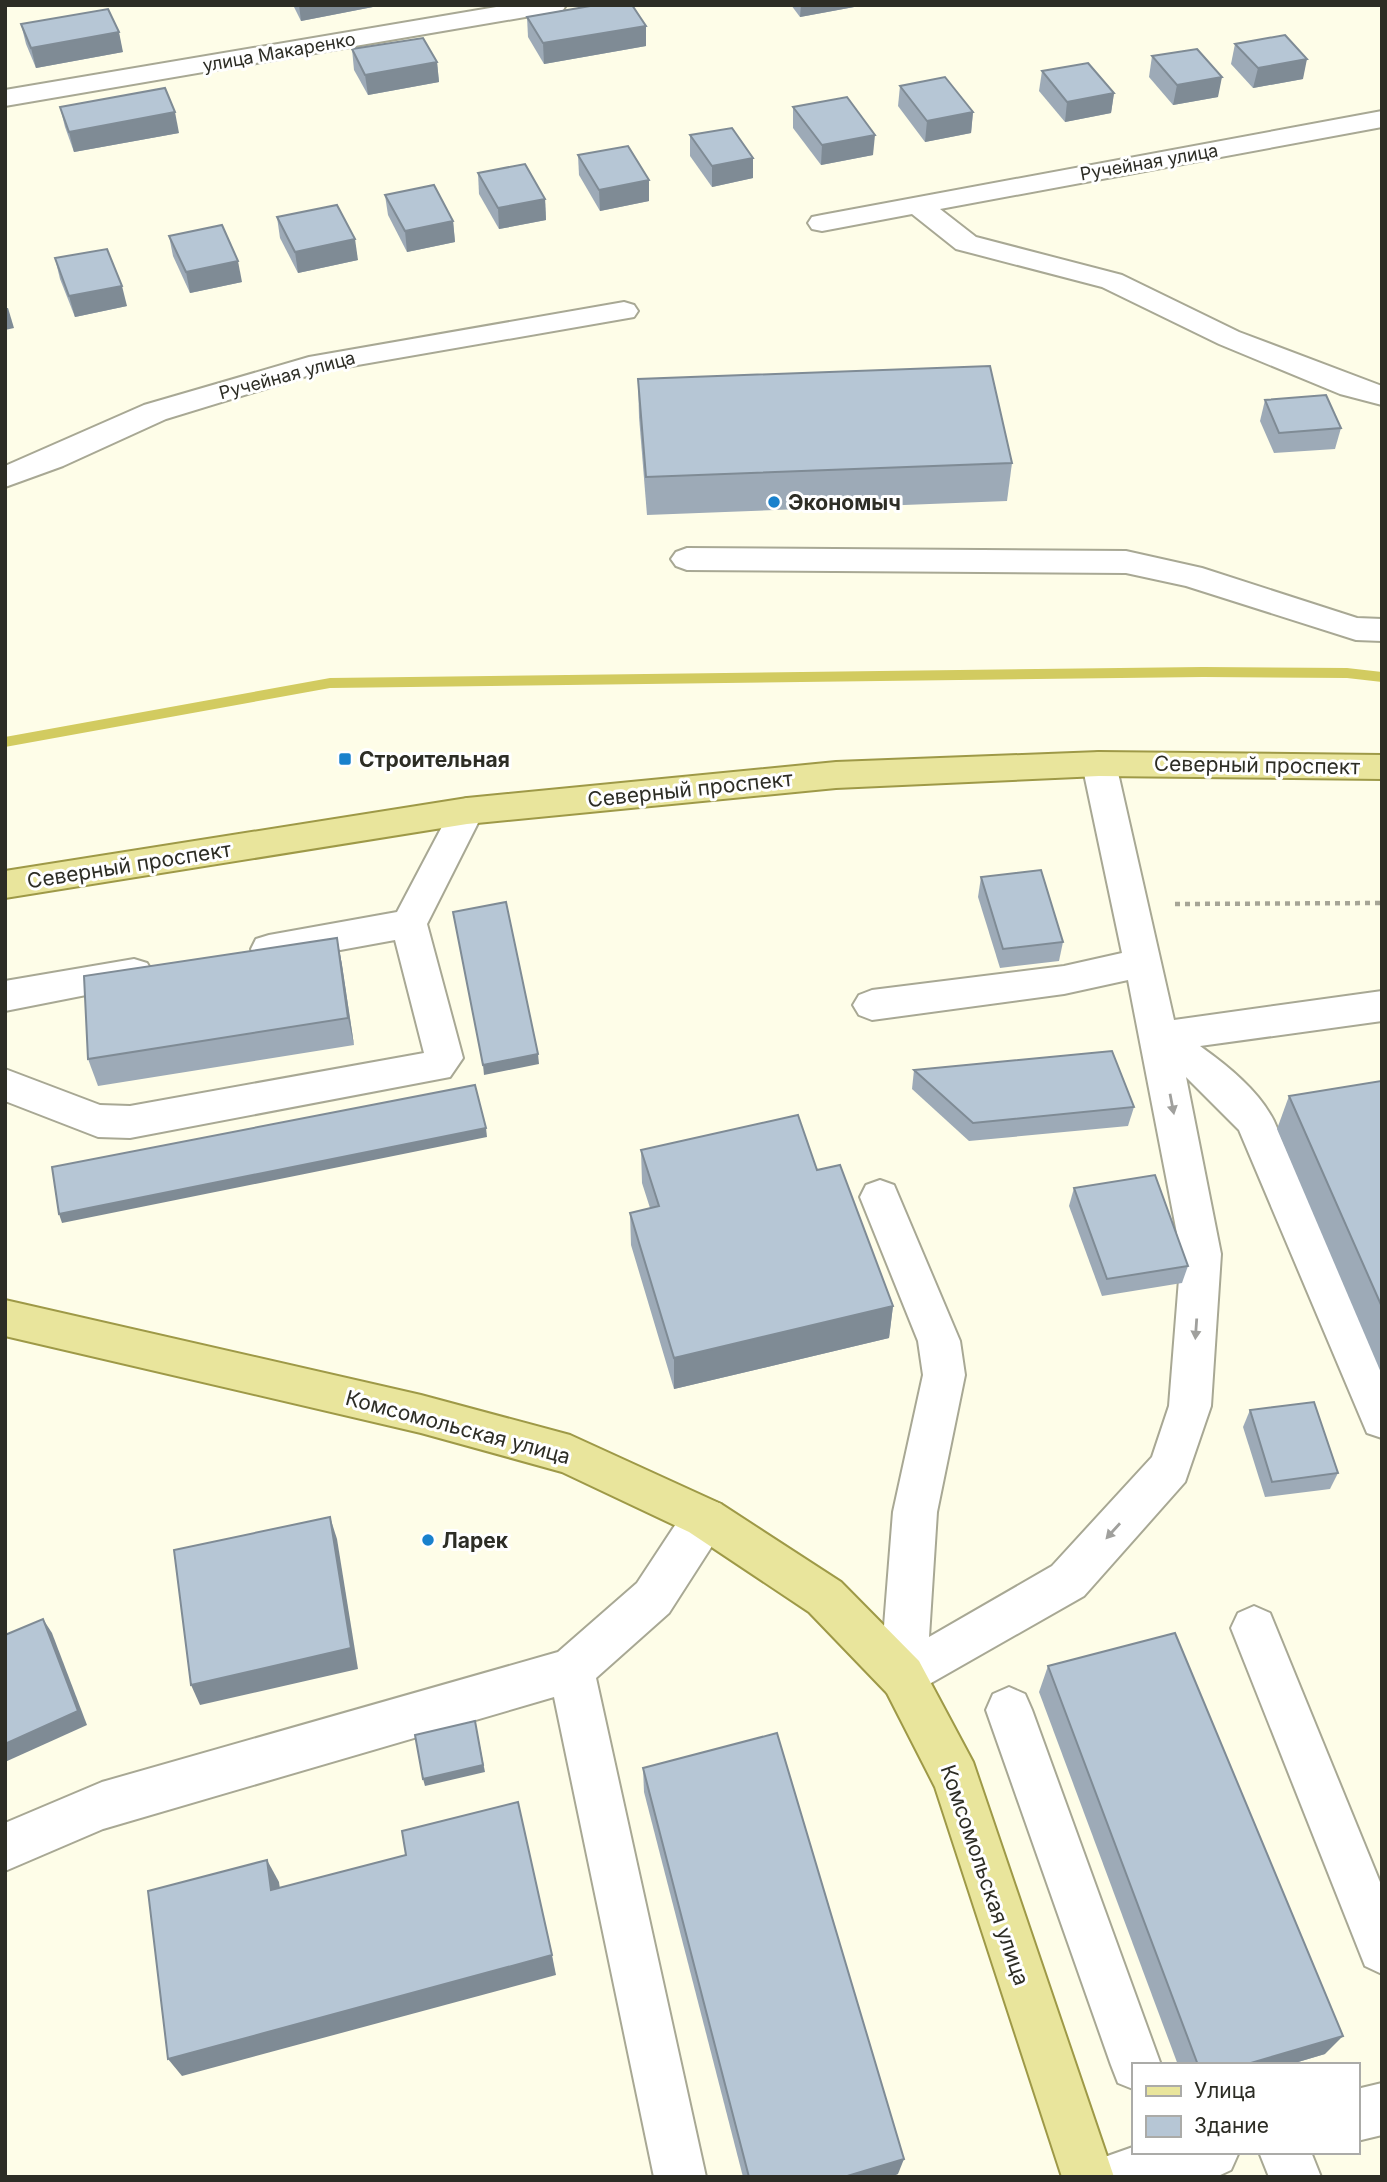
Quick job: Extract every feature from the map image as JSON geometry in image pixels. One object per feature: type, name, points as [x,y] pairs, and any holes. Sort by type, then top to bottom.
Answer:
[{"type":"main road","name":"Северный проспект","points":[[5,885],[467,811],[836,775],[1099,764],[1382,767]]},
{"type":"main road","name":"Комсомольская улица","points":[[5,1318],[421,1414],[570,1454],[705,1518],[825,1597],[903,1677],[956,1779],[1088,2177]]},
{"type":"street","name":"улица Макаренко","points":[[5,98],[554,5]]},
{"type":"street","name":"Ручейная улица","points":[[822,223],[1382,118]]},
{"type":"street","points":[[917,205],[966,243],[1112,281],[1229,338],[1350,387],[1382,396]]},
{"type":"street","name":"Ручейная улица","points":[[5,477],[52,459],[155,412],[320,363],[624,311]]},
{"type":"street","points":[[687,559],[1126,562],[1191,576],[1356,629],[1382,630]]},
{"type":"street","points":[[903,1677],[1068,1581],[1170,1468],[1190,1405],[1201,1254],[1132,904],[1099,764]]},
{"type":"street","points":[[5,1084],[98,1121],[130,1122],[436,1066],[444,1058],[409,924],[437,875],[467,811]]},
{"type":"street","points":[[234,955],[409,924]]},
{"type":"street","points":[[872,1005],[1064,980],[1144,962]]},
{"type":"street","points":[[5,996],[167,967]]},
{"type":"street","points":[[1159,1037],[1382,1006]]},
{"type":"street","points":[[1159,1037],[1212,1074],[1255,1121],[1382,1419]]},
{"type":"street","points":[[880,1197],[939,1340],[944,1375],[915,1512],[903,1677]]},
{"type":"street","points":[[5,1847],[102,1805],[571,1670],[653,1598],[705,1518]]},
{"type":"street","points":[[1254,1628],[1382,1949]]},
{"type":"street","points":[[571,1670],[680,2177]]},
{"type":"street","points":[[1009,1710],[1135,2063]]},
{"type":"street","points":[[1359,2115],[1382,2109]]},
{"type":"street","points":[[1286,2154],[1295,2177]]},
{"type":"street","points":[[1117,2177],[1184,2156]]},
{"type":"path","points":[[1132,904],[1382,903]]},
{"type":"building","points":[[596,5],[632,5],[646,26],[543,43],[527,17]]},
{"type":"building","points":[[108,9],[119,32],[31,48],[21,24]]},
{"type":"building","points":[[1285,35],[1307,59],[1258,68],[1235,44]]},
{"type":"building","points":[[423,38],[437,62],[365,75],[352,49]]},
{"type":"building","points":[[1197,49],[1222,77],[1177,85],[1152,56]]},
{"type":"building","points":[[1088,63],[1114,93],[1067,102],[1042,71]]},
{"type":"building","points":[[945,77],[973,112],[927,121],[900,86]]},
{"type":"building","points":[[165,88],[175,112],[69,132],[60,107]]},
{"type":"building","points":[[847,97],[875,135],[822,145],[793,107]]},
{"type":"building","points":[[732,128],[753,158],[712,166],[690,135]]},
{"type":"building","points":[[628,146],[649,180],[599,190],[578,155]]},
{"type":"building","points":[[525,164],[545,199],[498,208],[478,173]]},
{"type":"building","points":[[434,185],[453,221],[405,231],[385,195]]},
{"type":"building","points":[[337,205],[355,239],[295,252],[277,217]]},
{"type":"building","points":[[222,225],[238,261],[186,272],[169,236]]},
{"type":"building","points":[[107,249],[122,286],[69,296],[55,258]]},
{"type":"building","points":[[990,366],[1012,463],[646,477],[638,379]]},
{"type":"building","points":[[1326,395],[1341,428],[1279,433],[1265,400]]},
{"type":"building","points":[[1041,870],[1063,942],[1003,949],[981,877]]},
{"type":"building","points":[[506,902],[538,1054],[483,1065],[453,912]]},
{"type":"building","points":[[337,938],[348,1018],[88,1059],[84,976]]},
{"type":"building","points":[[1112,1051],[1134,1107],[973,1123],[914,1070]]},
{"type":"building","points":[[1382,1082],[1382,1307],[1289,1096]]},
{"type":"building","points":[[475,1085],[486,1128],[59,1214],[52,1167]]},
{"type":"building","points":[[798,1115],[817,1170],[840,1165],[893,1306],[674,1358],[630,1213],[659,1206],[641,1150]]},
{"type":"building","points":[[1155,1175],[1188,1266],[1107,1279],[1074,1188]]},
{"type":"building","points":[[1314,1402],[1338,1473],[1272,1482],[1250,1410]]},
{"type":"building","points":[[330,1517],[351,1648],[191,1685],[174,1550]]},
{"type":"building","points":[[43,1619],[78,1711],[5,1744],[5,1635]]},
{"type":"building","points":[[1175,1633],[1343,2036],[1251,2063],[1197,2063],[1048,1666]]},
{"type":"building","points":[[475,1721],[483,1765],[423,1779],[415,1735]]},
{"type":"building","points":[[777,1733],[904,2159],[844,2177],[749,2177],[643,1768]]},
{"type":"building","points":[[518,1802],[552,1955],[168,2059],[148,1891],[267,1860],[271,1890],[406,1855],[402,1831]]},
{"type":"waterway","points":[[5,742],[330,683],[1203,672],[1347,673],[1382,677]]},
{"type":"place","name":"Экономыч","points":[[774,502]]},
{"type":"place","name":"Строительная","points":[[345,759]]},
{"type":"place","name":"Ларек","points":[[428,1540]]}]
